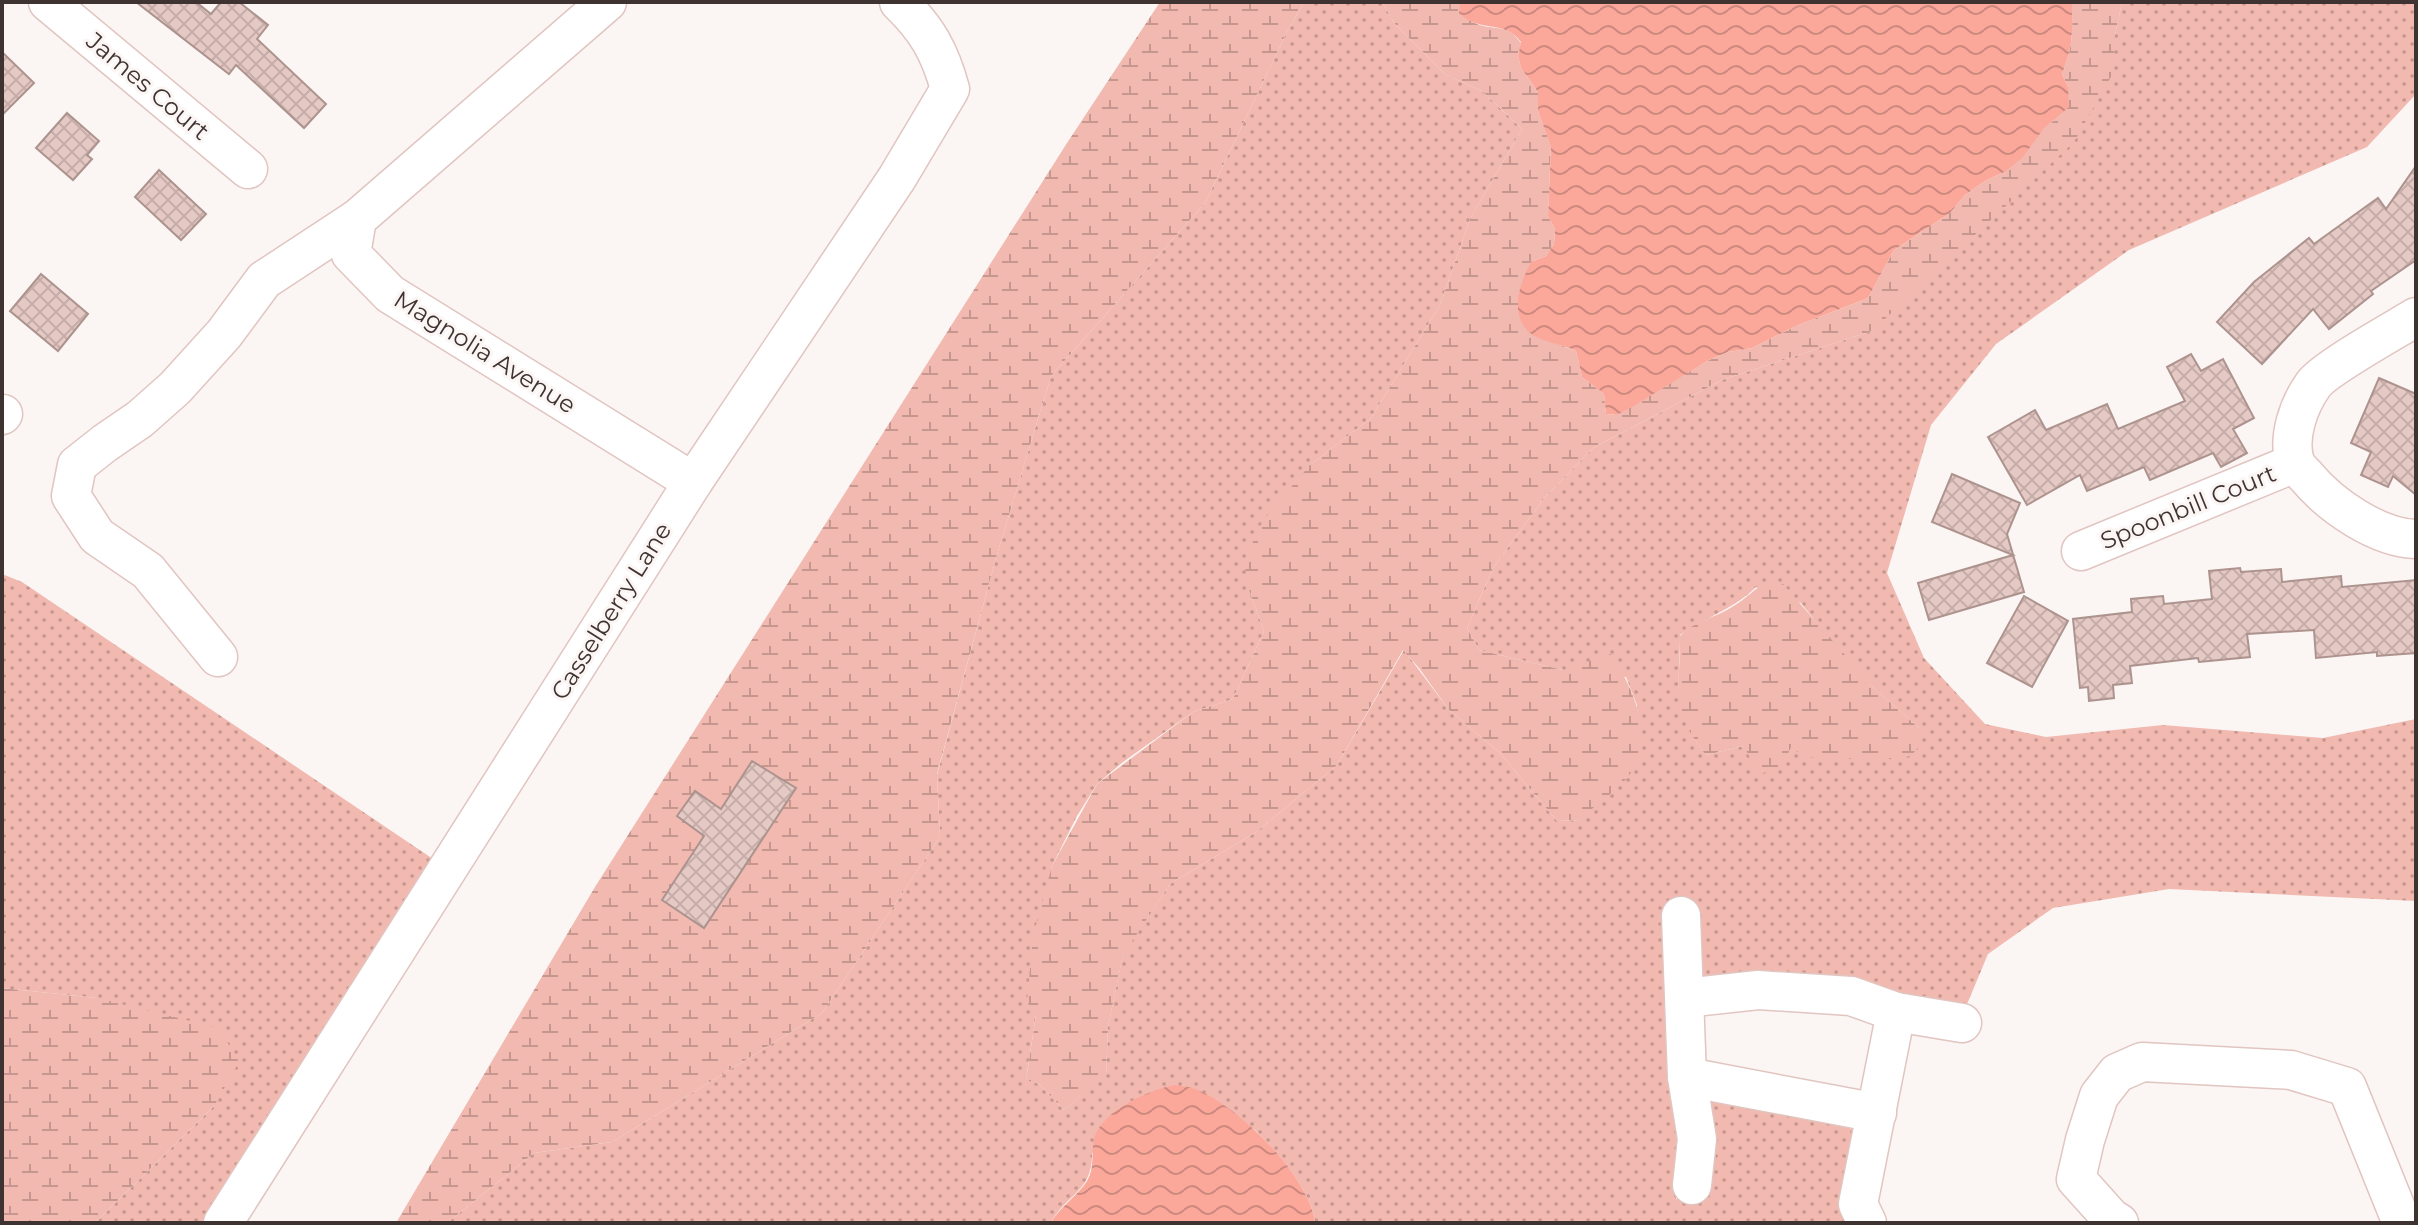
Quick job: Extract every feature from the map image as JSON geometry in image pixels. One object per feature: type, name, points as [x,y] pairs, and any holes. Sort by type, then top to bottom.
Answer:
[{"type":"street","name":"James Court","points":[[48,2],[248,169]]},
{"type":"street","points":[[218,657],[148,571],[97,536],[71,496],[77,465],[140,419],[175,388],[224,334],[264,280],[357,219],[607,2]]},
{"type":"street","name":"Casselberry Lane","points":[[223,1223],[693,482],[897,178],[950,89],[941,59],[917,19],[899,2]]},
{"type":"street","name":"Magnolia Avenue","points":[[357,219],[351,254],[390,294],[693,482]]},
{"type":"street","points":[[2416,317],[2314,382],[2299,408],[2293,436],[2295,463],[2321,495],[2358,520],[2405,539],[2416,539]]},
{"type":"street","name":"Spoonbill Court","points":[[2081,551],[2295,463]]},
{"type":"street","points":[[1681,916],[1687,1077],[1697,1139],[1692,1185]]},
{"type":"street","points":[[1685,998],[1758,990],[1851,996],[1896,1012],[1962,1023]]},
{"type":"street","points":[[1867,1223],[1858,1204],[1896,1012]]},
{"type":"street","points":[[2119,1223],[2076,1179],[2099,1096],[2117,1073],[2142,1062],[2291,1070],[2347,1087],[2402,1223]]},
{"type":"street","points":[[1687,1077],[1877,1113]]},
{"type":"green space","points":[[1160,2],[1304,2],[1205,203],[1051,376],[996,558],[937,774],[940,837],[822,1013],[612,1142],[534,1153],[447,1223],[396,1223],[595,887],[1067,143]]},
{"type":"green space","points":[[1304,2],[1382,2],[1395,24],[1446,75],[1482,91],[1522,129],[1470,219],[1440,305],[1371,418],[1310,465],[1249,590],[1264,631],[1233,699],[1193,712],[1097,784],[1052,866],[1045,898],[1036,1015],[1026,1079],[1039,1084],[1064,1110],[1106,1076],[1108,1027],[1123,954],[1170,884],[1256,832],[1337,765],[1404,650],[1449,710],[1500,753],[1557,821],[1580,820],[1641,738],[1637,705],[1626,677],[1563,670],[1479,650],[1467,628],[1493,568],[1545,497],[1593,448],[1722,380],[1872,331],[2115,35],[2122,2],[2416,2],[2416,94],[2367,147],[2129,250],[1996,344],[1931,425],[1887,573],[1924,658],[1985,724],[2046,737],[2163,725],[2323,738],[2416,719],[2416,901],[2169,889],[2053,908],[1988,954],[1965,1009],[1699,982],[1694,900],[1666,905],[1673,1077],[1669,1089],[1675,1090],[1683,1141],[1676,1199],[1705,1198],[1712,1138],[1705,1096],[1860,1124],[1850,1223],[1315,1223],[1300,1185],[1254,1129],[1092,1153],[1091,1166],[1083,1185],[1051,1223],[447,1223],[534,1153],[612,1142],[822,1013],[940,837],[937,775],[996,558],[1051,376],[1205,203]],"holes":[[[1756,587],[1801,603],[1873,687],[1919,728],[1791,747],[1744,746],[1706,755],[1682,711],[1680,635]]]},
{"type":"green space","points":[[1382,2],[1460,2],[1460,13],[1470,20],[1506,30],[1521,43],[1518,56],[1521,68],[1538,92],[1538,111],[1551,146],[1548,216],[1555,229],[1554,244],[1546,256],[1531,262],[1547,340],[1576,351],[1582,377],[1604,394],[1606,414],[1617,415],[1709,360],[1728,352],[1752,348],[1796,326],[1868,298],[1894,250],[1950,213],[1965,195],[2006,171],[2055,120],[2068,87],[2062,74],[2070,46],[2072,2],[2122,2],[2115,35],[2113,73],[2074,142],[1872,331],[1722,380],[1593,448],[1545,497],[1493,568],[1467,628],[1479,650],[1563,670],[1611,654],[1628,683],[1641,732],[1640,749],[1626,779],[1580,820],[1557,821],[1500,753],[1449,710],[1403,650],[1337,765],[1256,832],[1170,884],[1123,955],[1108,1027],[1106,1077],[1064,1110],[1039,1084],[1026,1080],[1036,1015],[1027,1002],[1033,936],[1052,866],[1097,784],[1193,712],[1233,699],[1264,631],[1249,590],[1244,561],[1263,520],[1310,465],[1371,418],[1440,305],[1470,219],[1522,129],[1482,91],[1446,75],[1395,24]]},
{"type":"green space","points":[[2,574],[22,582],[436,861],[207,1223],[95,1223],[214,1106],[97,998],[2,988]]},
{"type":"green space","points":[[1770,580],[1783,584],[1873,687],[1919,728],[1919,746],[1911,756],[1884,760],[1805,757],[1791,747],[1781,769],[1758,774],[1744,746],[1706,755],[1681,710],[1678,685],[1680,636],[1692,626],[1732,607]]},
{"type":"green space","points":[[2,988],[97,998],[219,1028],[239,1062],[214,1106],[95,1223],[2,1223]]},
{"type":"water","points":[[1460,2],[2072,2],[2070,46],[2062,74],[2068,87],[2069,107],[2044,128],[2023,157],[2006,171],[1965,195],[1950,213],[1894,250],[1868,298],[1796,326],[1752,348],[1728,352],[1709,360],[1617,415],[1606,414],[1604,394],[1582,377],[1576,351],[1529,332],[1519,316],[1518,298],[1527,270],[1531,262],[1546,256],[1554,244],[1555,229],[1548,216],[1551,147],[1538,111],[1538,92],[1521,68],[1518,56],[1521,42],[1507,31],[1466,19],[1459,13]]},
{"type":"water","points":[[1174,1085],[1190,1087],[1209,1096],[1249,1125],[1286,1164],[1300,1184],[1315,1223],[1051,1223],[1087,1181],[1092,1166],[1094,1139],[1106,1119],[1139,1097]]},
{"type":"building","points":[[136,2],[196,2],[211,14],[221,2],[239,2],[268,25],[257,39],[326,104],[304,128],[236,65],[229,74]]},
{"type":"building","points":[[2,52],[34,83],[2,115]]},
{"type":"building","points":[[67,113],[99,141],[87,155],[92,159],[73,180],[36,148]]},
{"type":"building","points":[[2416,166],[2416,260],[2371,291],[2373,294],[2329,329],[2313,309],[2262,364],[2217,322],[2254,282],[2309,238],[2314,244],[2378,198],[2386,209]]},
{"type":"building","points":[[159,170],[206,214],[181,240],[135,197]]},
{"type":"building","points":[[41,274],[88,314],[58,351],[10,311]]},
{"type":"building","points":[[2191,354],[2201,371],[2223,359],[2254,418],[2233,429],[2247,453],[2221,467],[2213,453],[2150,480],[2144,467],[2087,491],[2080,475],[2027,505],[1988,437],[2035,410],[2046,430],[2107,404],[2118,429],[2185,401],[2167,367]]},
{"type":"building","points":[[2379,378],[2416,394],[2416,495],[2393,476],[2388,487],[2361,475],[2371,452],[2351,443]]},
{"type":"building","points":[[1952,474],[2020,503],[2007,534],[2024,592],[1929,620],[1918,583],[2013,555],[1932,522]]},
{"type":"building","points":[[2240,568],[2241,572],[2281,569],[2282,582],[2341,576],[2342,587],[2416,580],[2416,653],[2377,656],[2377,652],[2316,658],[2314,630],[2247,634],[2250,657],[2199,662],[2198,658],[2130,666],[2132,683],[2113,685],[2114,698],[2089,701],[2088,687],[2080,688],[2073,619],[2132,612],[2131,599],[2163,596],[2164,604],[2212,599],[2209,571]]},
{"type":"building","points":[[2024,596],[2068,621],[2032,687],[1987,663]]},
{"type":"building","points":[[752,761],[796,788],[704,928],[662,900],[704,836],[677,816],[695,791],[721,809]]}]
